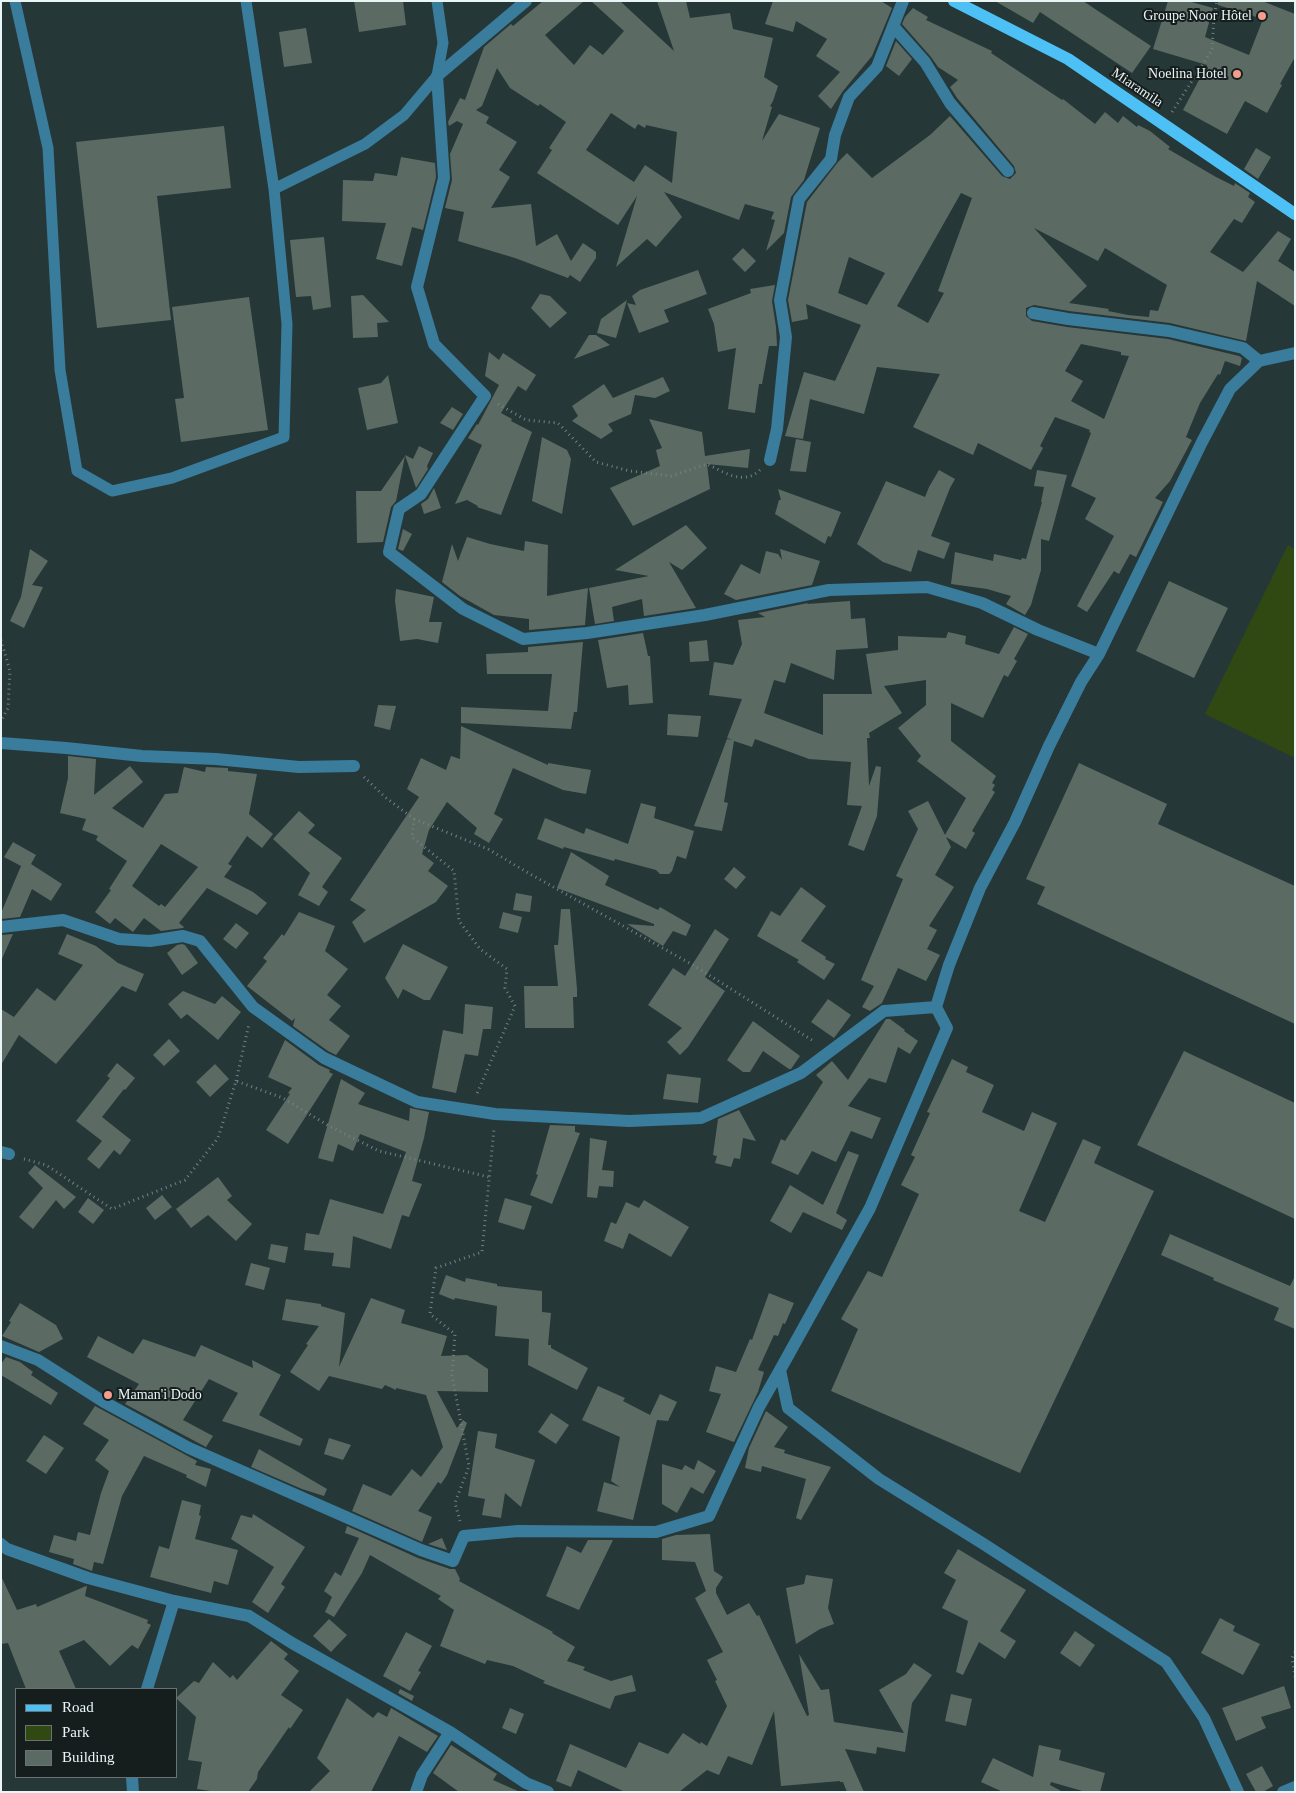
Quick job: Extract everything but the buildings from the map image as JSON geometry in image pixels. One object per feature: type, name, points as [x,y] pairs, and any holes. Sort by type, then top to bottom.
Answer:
[{"type":"main road","name":"Miaramila","points":[[954,1],[1068,60],[1295,214]]},
{"type":"street","points":[[526,1],[438,76],[444,178],[417,287],[434,344],[485,396],[421,494],[399,509],[389,552],[463,610],[523,639],[587,633],[705,615],[829,590],[928,587],[982,603],[1038,630],[1099,654]]},
{"type":"street","points":[[770,460],[777,428],[786,337],[780,300],[799,199],[831,159],[835,135],[849,98],[877,66],[903,1]]},
{"type":"street","points":[[893,26],[925,62],[950,103],[1008,171]]},
{"type":"street","points":[[1033,313],[1068,320],[1169,331],[1243,348],[1260,361]]},
{"type":"street","points":[[1,1346],[38,1360],[104,1402],[189,1448],[421,1550],[453,1561],[464,1536],[518,1532],[656,1532],[709,1516],[759,1407],[870,1208],[947,1028],[936,1007],[949,965],[980,888],[1015,822],[1073,698],[1099,654],[1202,442],[1230,389],[1260,361],[1295,352]]},
{"type":"street","points":[[1,743],[142,756],[216,759],[299,767],[354,766]]},
{"type":"street","points":[[1,927],[63,920],[119,939],[150,941],[183,936],[200,941],[253,1007],[324,1058],[418,1102],[495,1114],[628,1121],[701,1118],[801,1073],[884,1010],[936,1007]]},
{"type":"street","points":[[780,1370],[788,1408],[879,1480],[982,1543],[1166,1662],[1204,1718],[1238,1792]]},
{"type":"street","points":[[1,1544],[7,1549],[88,1578],[174,1601],[249,1616],[292,1643],[450,1732],[526,1783],[548,1792]]},
{"type":"street","points":[[147,1688],[174,1601]]},
{"type":"street","points":[[416,1792],[422,1775],[450,1732]]},
{"type":"street","points":[[132,1778],[132,1792]]},
{"type":"street","points":[[1283,1792],[1295,1788]]},
{"type":"lane","points":[[15,1],[48,148],[60,370],[77,471],[112,492],[172,478],[284,437],[287,324],[274,189],[246,1]]},
{"type":"lane","points":[[274,189],[364,144],[404,115],[438,76],[443,43],[437,1]]},
{"type":"path","points":[[1163,125],[1212,50],[1214,16],[1218,1]]},
{"type":"path","points":[[485,396],[526,420],[558,423],[596,462],[630,470],[671,476],[707,464],[737,478],[754,476],[770,460]]},
{"type":"path","points":[[1,640],[10,671],[8,708],[1,721]]},
{"type":"path","points":[[354,766],[385,797],[414,819],[488,849],[693,965],[831,1051]]},
{"type":"path","points":[[414,819],[412,837],[454,871],[459,920],[480,949],[507,969],[505,988],[515,1006],[470,1110]]},
{"type":"path","points":[[5,1153],[46,1165],[112,1209],[185,1180],[218,1138],[236,1081],[253,1007]]},
{"type":"path","points":[[236,1081],[283,1098],[329,1126],[379,1151],[489,1177]]},
{"type":"path","points":[[464,1536],[455,1503],[469,1466],[452,1375],[455,1334],[430,1314],[436,1268],[482,1252],[495,1114]]},
{"type":"path","points":[[1295,1652],[1292,1658],[1295,1677]]},
{"type":"green space","points":[[1288,545],[1295,549],[1295,758],[1205,714]]},
{"type":"place","name":"Groupe Noor Hôtel","points":[[1262,16]]},
{"type":"place","name":"Noelina Hotel","points":[[1237,74]]},
{"type":"place","name":"Maman'i Dodo","points":[[108,1395]]}]
